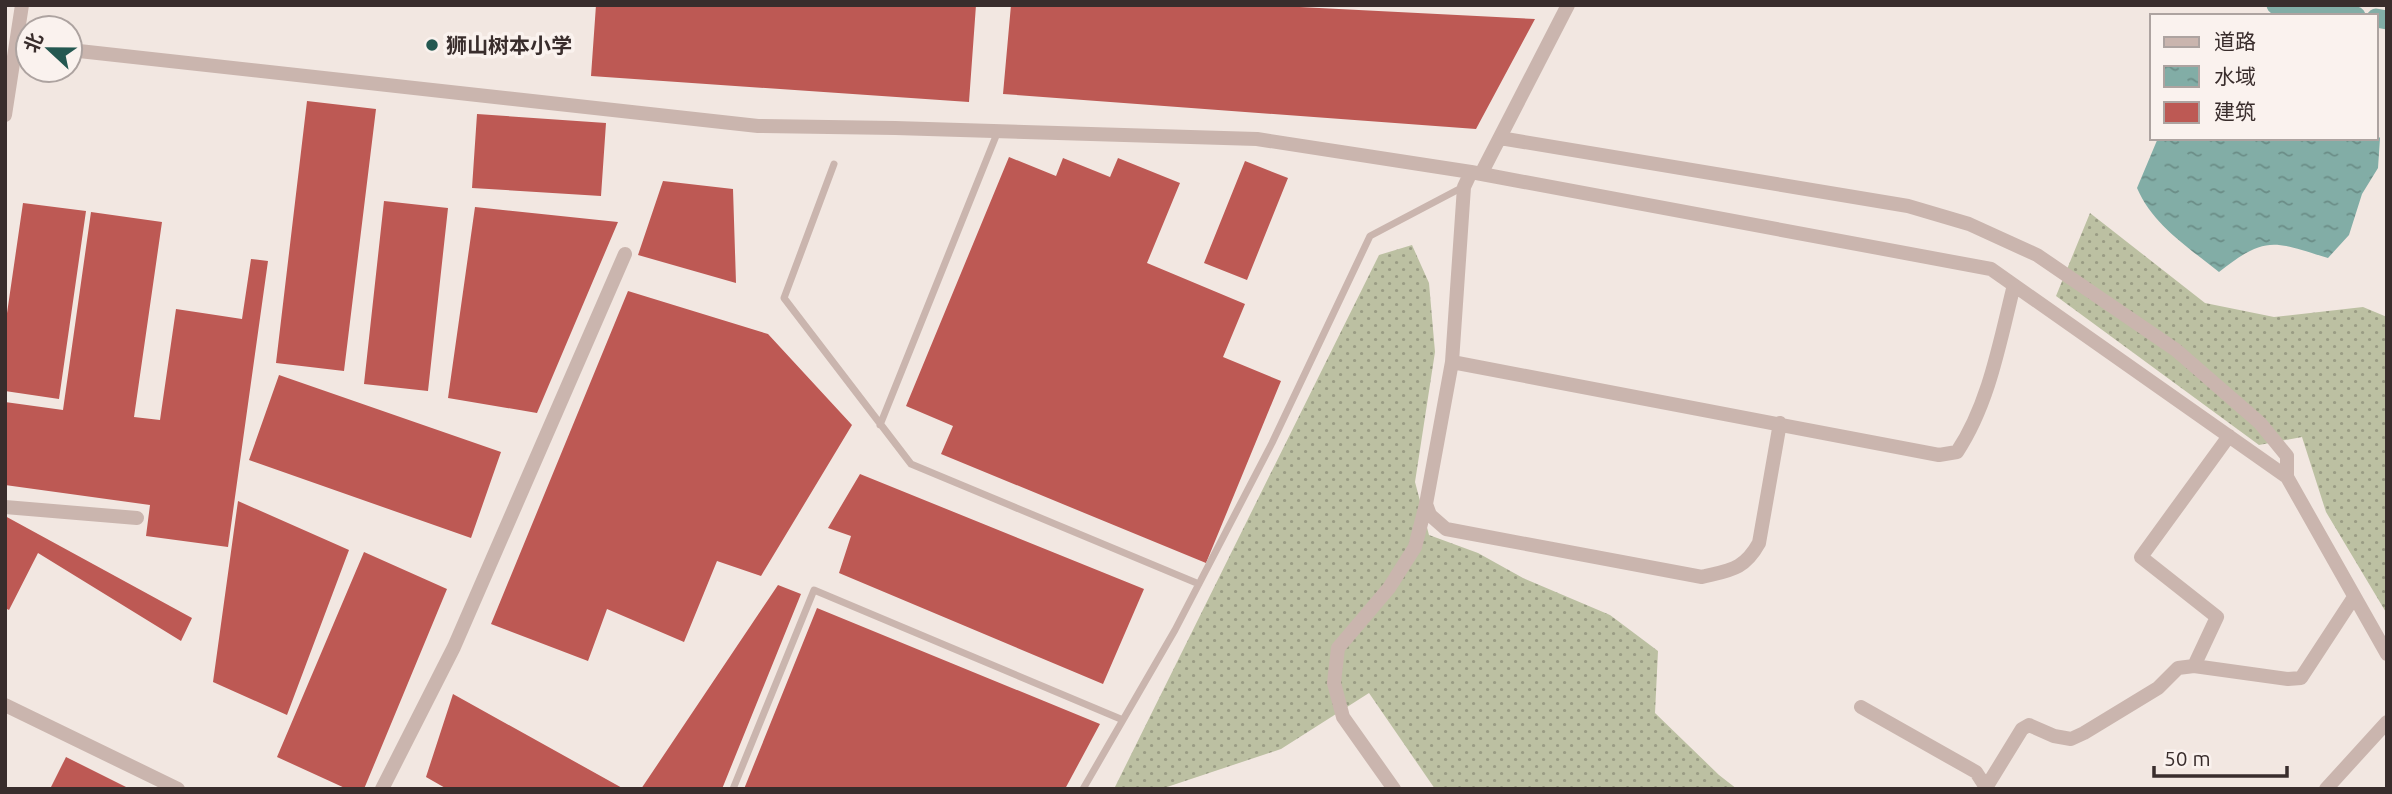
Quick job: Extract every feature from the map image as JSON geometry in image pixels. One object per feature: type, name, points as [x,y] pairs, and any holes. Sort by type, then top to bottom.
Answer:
[{"type":"street","points":[[1394,789],[1343,717],[1334,683],[1338,648],[1389,587],[1415,547],[1426,504],[1452,362],[1464,187],[1500,138],[1568,5]]},
{"type":"street","points":[[84,52],[758,126],[1257,139],[1476,173],[1991,269],[2287,477],[2387,654]]},
{"type":"street","points":[[5,115],[14,78]]},
{"type":"street","points":[[1500,138],[1908,206],[1969,224],[2037,255],[2176,350],[2260,423],[2287,456],[2287,477]]},
{"type":"street","points":[[382,789],[454,646],[625,254]]},
{"type":"street","points":[[1452,362],[1939,455],[1957,452],[1972,429],[1994,364],[2014,285]]},
{"type":"street","points":[[1426,504],[1430,516],[1446,529],[1702,577],[1732,570],[1751,558],[1759,543],[1780,424]]},
{"type":"street","points":[[2194,666],[2217,617],[2141,557],[2229,436]]},
{"type":"street","points":[[5,508],[137,518]]},
{"type":"street","points":[[1861,707],[1976,772],[1987,787],[2022,729],[2029,725],[2054,736],[2071,739],[2158,688],[2178,668],[2194,666],[2288,679],[2301,678],[2354,597]]},
{"type":"street","points":[[5,705],[178,789]]},
{"type":"street","points":[[2326,789],[2387,722]]},
{"type":"lane","points":[[880,425],[998,131]]},
{"type":"lane","points":[[834,164],[785,298],[911,464],[1199,584]]},
{"type":"lane","points":[[1083,789],[1199,584],[1272,443],[1370,236],[1464,187]]},
{"type":"lane","points":[[733,789],[814,590],[1123,720]]},
{"type":"green space","points":[[2090,213],[2205,303],[2274,317],[2363,307],[2387,317],[2387,614],[2326,512],[2302,437],[2259,445],[2056,296]]},
{"type":"green space","points":[[1412,245],[1429,283],[1435,352],[1415,482],[1429,535],[1478,553],[1523,578],[1610,615],[1658,651],[1655,713],[1737,789],[1435,789],[1369,693],[1281,749],[1161,789],[1114,789],[1379,255]]},
{"type":"water","points":[[2380,138],[2378,168],[2362,194],[2349,235],[2328,258],[2282,245],[2270,245],[2248,252],[2219,272],[2162,224],[2137,188],[2157,140]]},
{"type":"building","points":[[596,5],[976,5],[969,102],[591,76]]},
{"type":"building","points":[[1011,5],[1259,5],[1535,19],[1476,129],[1003,94]]},
{"type":"building","points":[[307,101],[376,109],[344,371],[276,363]]},
{"type":"building","points":[[477,114],[606,123],[601,196],[472,188]]},
{"type":"building","points":[[1009,157],[1056,176],[1063,158],[1110,177],[1118,158],[1180,183],[1147,263],[1245,304],[1223,357],[1281,381],[1206,563],[941,454],[953,426],[906,406]]},
{"type":"building","points":[[1245,161],[1288,178],[1247,280],[1204,263]]},
{"type":"building","points":[[663,181],[733,189],[736,283],[638,255]]},
{"type":"building","points":[[384,201],[448,208],[428,391],[364,384]]},
{"type":"building","points":[[23,203],[86,211],[59,399],[5,391],[5,327]]},
{"type":"building","points":[[475,207],[618,222],[537,413],[448,398]]},
{"type":"building","points":[[91,212],[162,222],[134,417],[160,420],[176,309],[242,319],[251,259],[268,261],[228,547],[146,536],[150,505],[5,485],[5,402],[63,410]]},
{"type":"building","points":[[628,291],[768,334],[852,425],[761,576],[717,561],[684,642],[607,609],[588,661],[491,624]]},
{"type":"building","points":[[279,375],[501,452],[471,538],[249,460]]},
{"type":"building","points":[[860,474],[1144,589],[1103,684],[839,573],[851,536],[828,528]]},
{"type":"building","points":[[238,501],[349,550],[287,715],[213,682]]},
{"type":"building","points":[[5,516],[192,618],[181,641],[38,553],[9,610],[5,608]]},
{"type":"building","points":[[364,552],[447,589],[364,789],[347,789],[277,757]]},
{"type":"building","points":[[778,585],[801,594],[722,789],[641,789]]},
{"type":"building","points":[[817,608],[1100,724],[1065,789],[744,789]]},
{"type":"building","points":[[453,694],[624,789],[447,789],[426,777]]},
{"type":"building","points":[[66,757],[130,789],[50,789]]},
{"type":"waterway","points":[[2276,5],[2341,14]]},
{"type":"waterway","points":[[2378,18],[2387,20]]},
{"type":"place","name":"狮山树本小学","points":[[432,45]]}]
